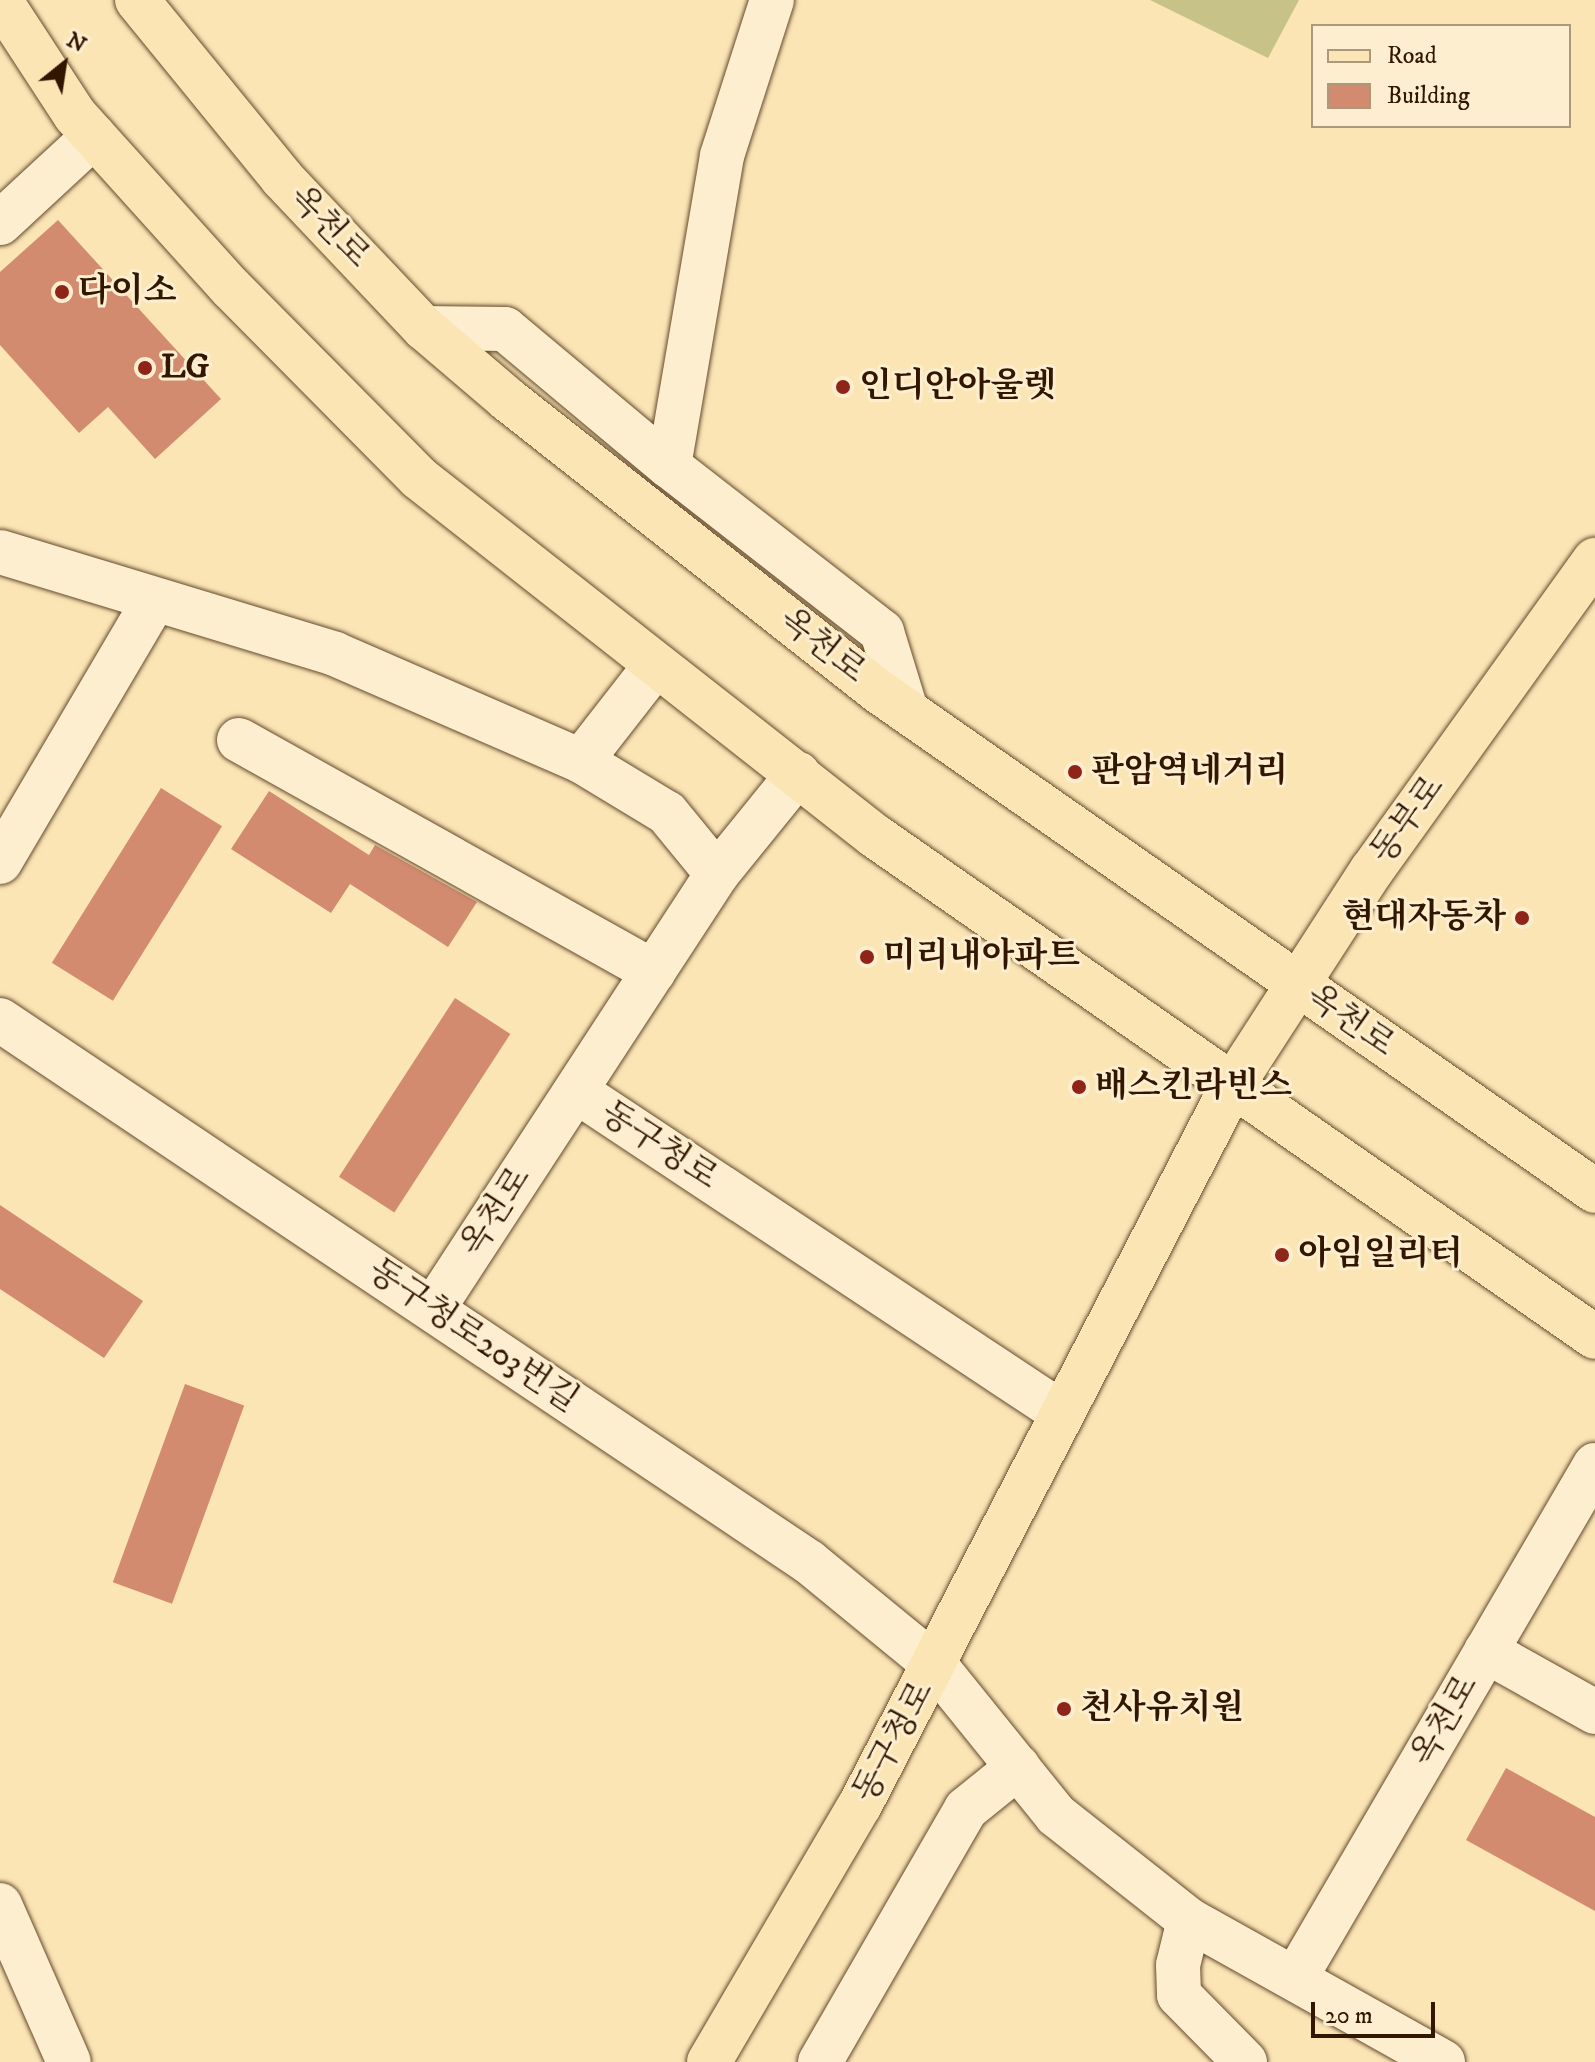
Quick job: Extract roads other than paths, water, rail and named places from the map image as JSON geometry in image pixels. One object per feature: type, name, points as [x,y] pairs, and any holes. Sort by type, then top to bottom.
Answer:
[{"type":"main road","points":[[0,0],[94,136],[231,288],[419,478],[875,836],[1595,1337]]},
{"type":"main road","name":"옥천로","points":[[137,0],[282,178],[424,328],[906,710],[1595,1191]]},
{"type":"main road","name":"동부로","points":[[1232,1086],[1297,984],[1595,560]]},
{"type":"main road","name":"동구청로","points":[[709,2062],[935,1665],[1232,1086]]},
{"type":"street","points":[[669,466],[722,156],[772,0]]},
{"type":"street","points":[[0,223],[94,136]]},
{"type":"street","points":[[424,328],[505,329],[669,466],[882,632],[906,710]]},
{"type":"street","points":[[0,552],[335,654],[581,761],[667,813],[717,874]]},
{"type":"street","points":[[0,862],[154,601]]},
{"type":"street","points":[[581,761],[655,666]]},
{"type":"street","points":[[239,740],[654,972]]},
{"type":"street","name":"옥천로","points":[[433,1309],[717,874],[798,774]]},
{"type":"street","name":"동구청로203번길","points":[[0,1020],[809,1562],[935,1665],[1056,1815],[1189,1920],[1296,1977],[1443,2062]]},
{"type":"street","name":"동구청로","points":[[576,1091],[1062,1413]]},
{"type":"street","name":"옥천로","points":[[1296,1977],[1595,1465]]},
{"type":"street","points":[[1486,1651],[1595,1712]]},
{"type":"street","points":[[820,2062],[966,1809],[1018,1767]]},
{"type":"street","points":[[0,1905],[69,2062]]},
{"type":"street","points":[[1189,1920],[1178,1965],[1179,1995],[1245,2062]]},
{"type":"place","name":"다이소","points":[[62,292]]},
{"type":"place","name":"LG","points":[[145,368]]},
{"type":"place","name":"인디안아울렛","points":[[843,387]]},
{"type":"place","name":"판암역네거리","points":[[1075,772]]},
{"type":"place","name":"현대자동차","points":[[1522,918]]},
{"type":"place","name":"미리내아파트","points":[[867,957]]},
{"type":"place","name":"배스킨라빈스","points":[[1079,1087]]},
{"type":"place","name":"아임일리터","points":[[1282,1255]]},
{"type":"place","name":"천사유치원","points":[[1064,1709]]}]
